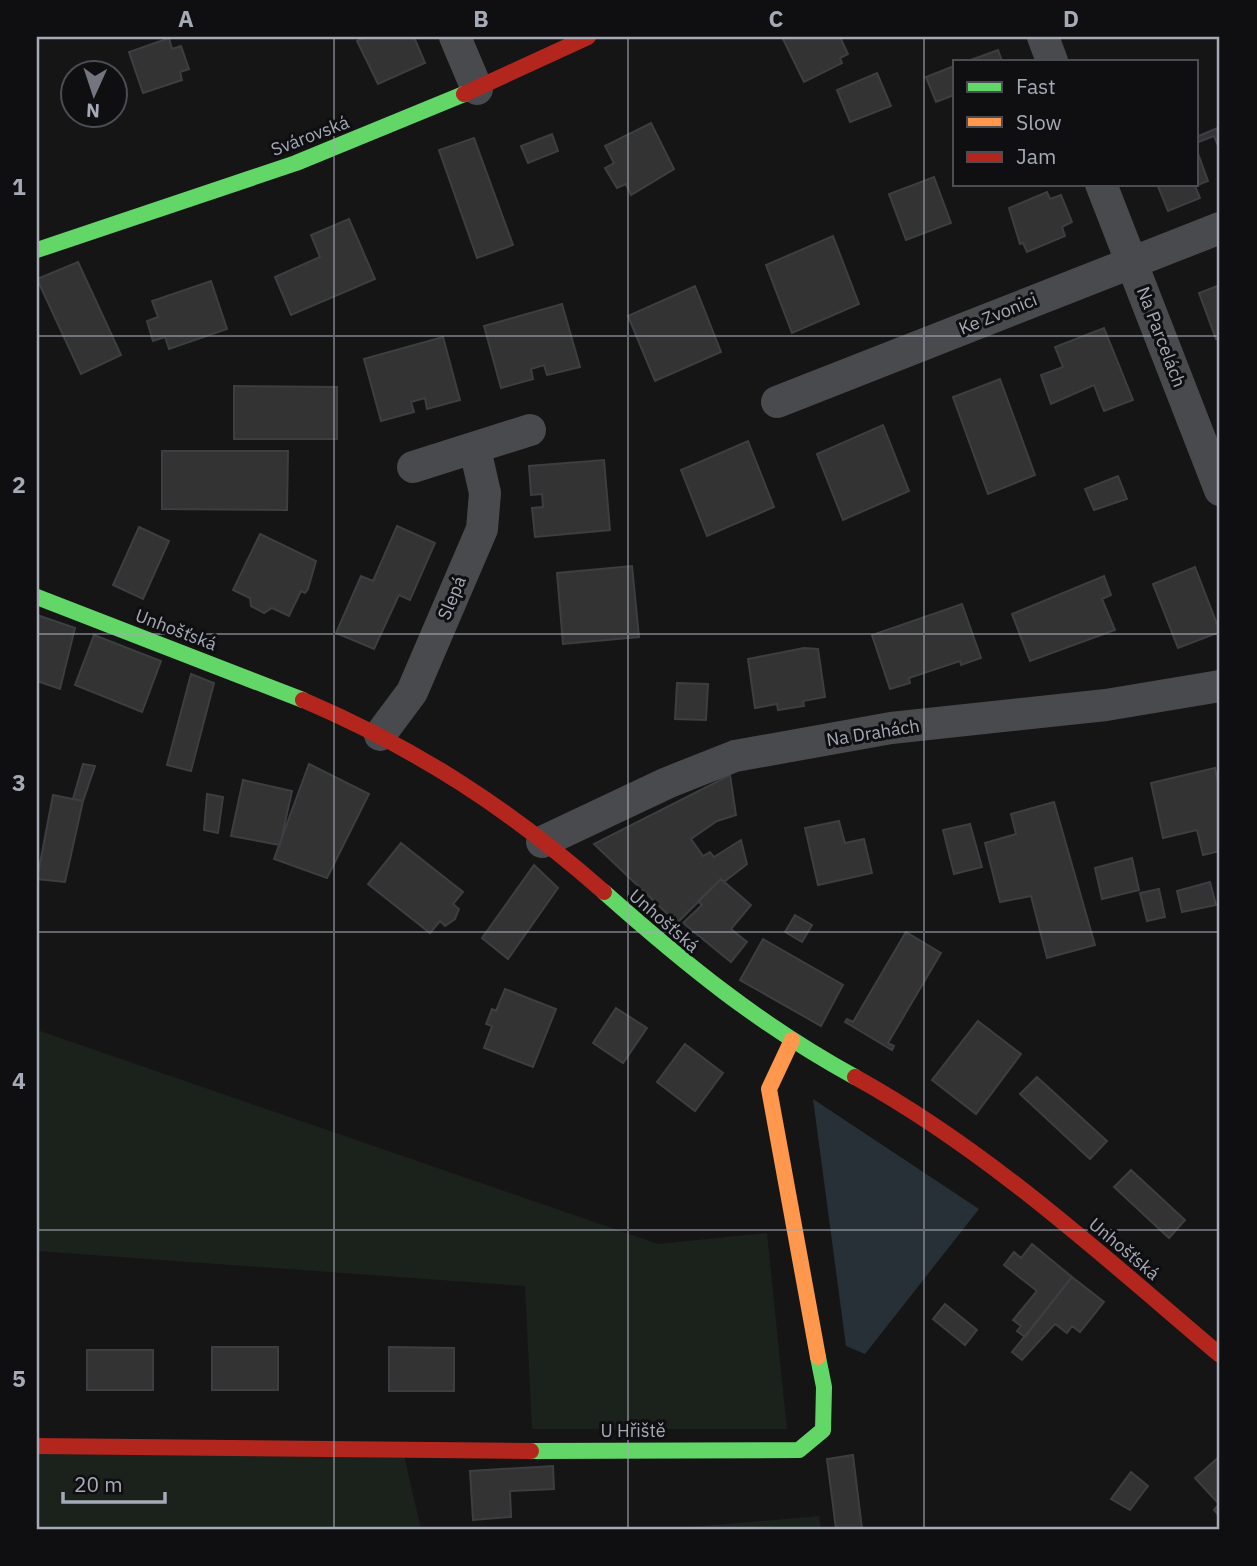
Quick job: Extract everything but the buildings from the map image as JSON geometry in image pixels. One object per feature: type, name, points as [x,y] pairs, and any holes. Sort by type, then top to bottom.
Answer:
[{"type":"street","points":[[455,37],[477,89]]},
{"type":"street","name":"Svárovská","points":[[37,250],[296,163],[477,89],[588,37]]},
{"type":"street","points":[[1042,37],[1052,60]]},
{"type":"street","name":"Na Parcelách","points":[[1102,186],[1220,490]]},
{"type":"street","name":"Ke Zvonici","points":[[777,402],[1220,228]]},
{"type":"street","points":[[413,467],[530,430]]},
{"type":"street","name":"Slepá","points":[[380,735],[412,692],[482,528],[485,493],[475,449]]},
{"type":"street","name":"Unhošťská","points":[[37,597],[266,686],[380,735],[490,800],[701,978],[752,1016],[941,1129],[1051,1212],[1220,1355]]},
{"type":"street","name":"Na Drahách","points":[[542,842],[667,783],[735,756],[891,728],[1106,705],[1220,686]]},
{"type":"street","name":"U Hřiště","points":[[37,1446],[403,1451],[799,1450],[823,1430],[824,1387],[769,1089],[792,1040]]},
{"type":"shaded area","points":[[37,1030],[658,1244],[767,1233],[787,1429],[532,1429],[525,1286],[37,1251]]},
{"type":"shaded area","points":[[813,1099],[979,1209],[865,1354],[846,1346]]},
{"type":"shaded area","points":[[37,1446],[403,1451],[421,1529],[37,1529]]},
{"type":"shaded area","points":[[819,1516],[821,1529],[667,1529]]},
{"type":"traffic: fast","points":[[37,250],[296,163],[464,94]]},
{"type":"traffic: fast","points":[[37,597],[303,700]]},
{"type":"traffic: fast","points":[[604,892],[664,944],[755,1015],[855,1077]]},
{"type":"traffic: fast","points":[[531,1451],[799,1450],[823,1430],[824,1387],[818,1357]]},
{"type":"traffic: slow","points":[[792,1040],[769,1089],[818,1357]]},
{"type":"traffic: jam","points":[[464,94],[588,37]]},
{"type":"traffic: jam","points":[[303,700],[385,739],[462,784],[534,834],[604,892]]},
{"type":"traffic: jam","points":[[855,1077],[904,1106],[999,1171],[1220,1355]]},
{"type":"traffic: jam","points":[[37,1446],[531,1451]]}]
